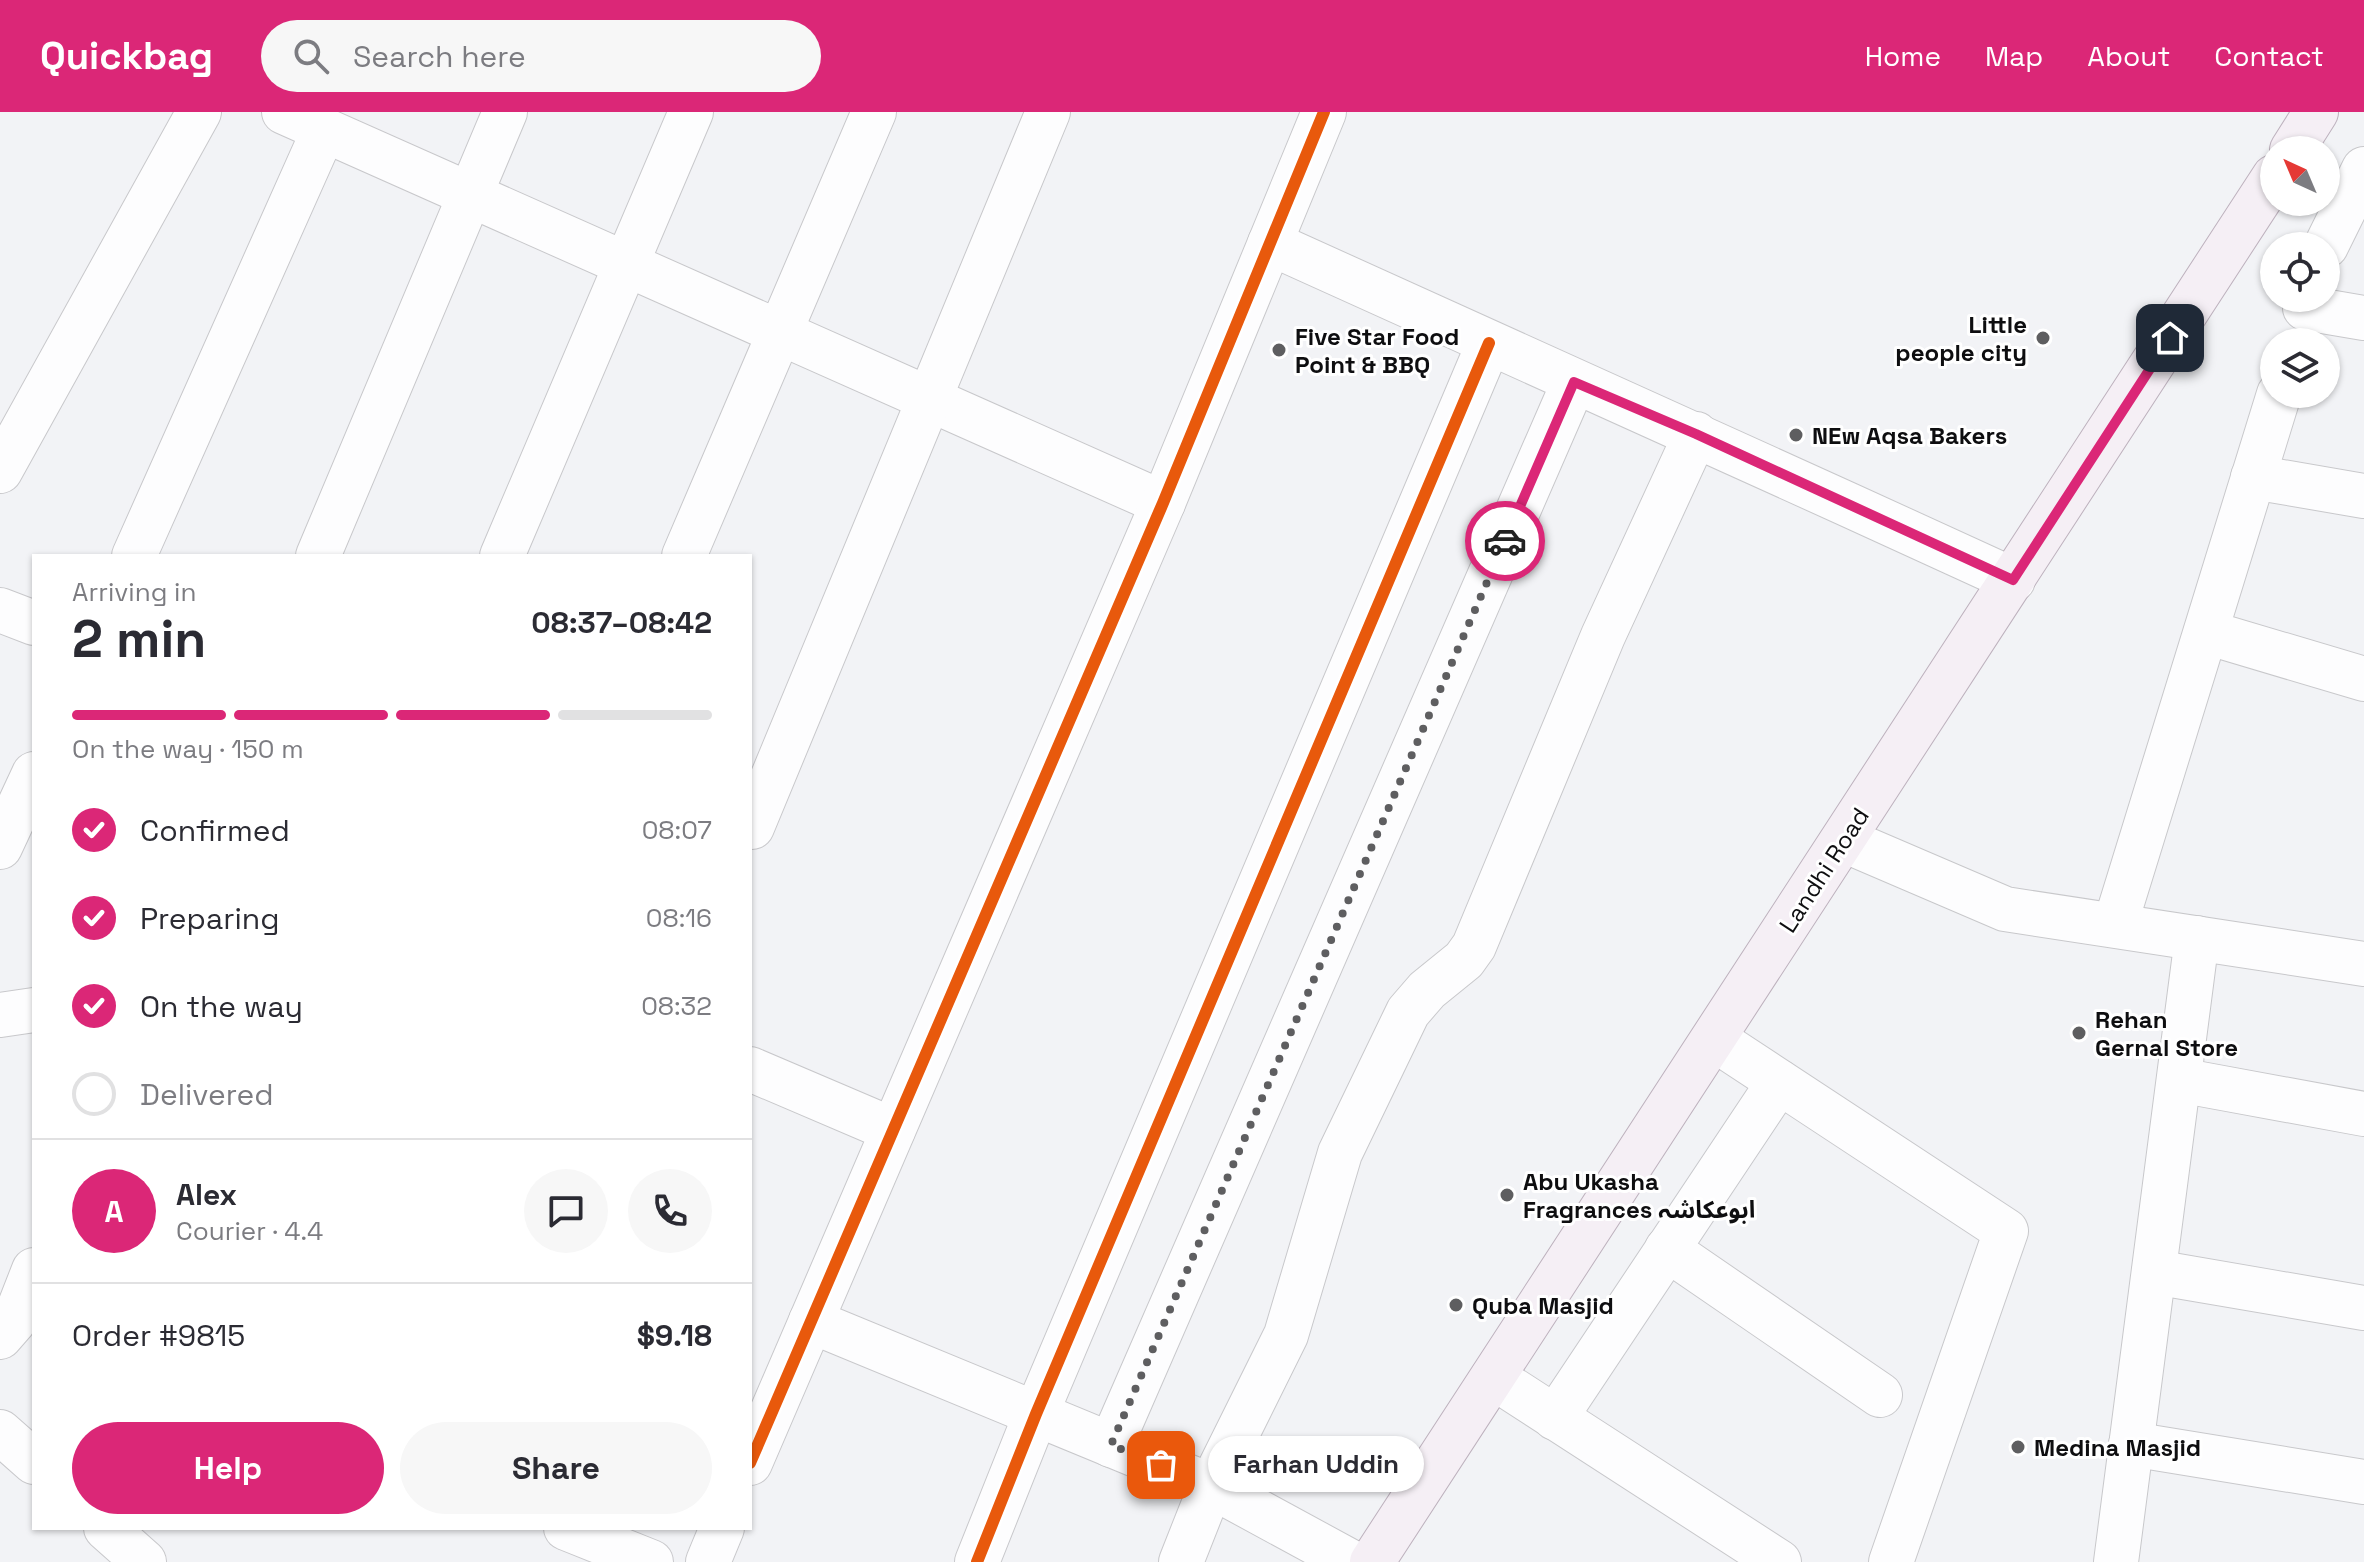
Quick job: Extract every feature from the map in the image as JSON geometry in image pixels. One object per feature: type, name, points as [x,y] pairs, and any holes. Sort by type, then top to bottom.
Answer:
[{"type":"main road","points":[[2301,136],[2316,112]]},
{"type":"main road","name":"Landhi Road","points":[[1374,1559],[2260,199]]},
{"type":"street","points":[[0,471],[199,112]]},
{"type":"street","points":[[284,112],[1163,503]]},
{"type":"street","points":[[319,554],[505,112]]},
{"type":"street","points":[[503,554],[691,112]]},
{"type":"street","points":[[685,554],[874,112]]},
{"type":"street","points":[[752,827],[1048,112]]},
{"type":"street","points":[[752,1458],[1163,503],[1324,112]]},
{"type":"street","points":[[135,554],[324,130]]},
{"type":"street","points":[[2333,232],[2364,169]]},
{"type":"street","points":[[1270,243],[2013,580]]},
{"type":"street","points":[[2303,316],[2364,318]]},
{"type":"street","points":[[977,1562],[1036,1414],[1489,343]]},
{"type":"street","points":[[1111,1445],[1574,382]]},
{"type":"street","points":[[2115,925],[2275,408]]},
{"type":"street","points":[[1181,1562],[1211,1486],[1286,1335],[1340,1153],[1408,1012],[1427,990],[1464,960],[1474,946],[1603,636],[1696,434]]},
{"type":"street","points":[[2253,477],[2364,496]]},
{"type":"street","points":[[0,610],[32,622]]},
{"type":"street","points":[[2206,632],[2364,679]]},
{"type":"street","points":[[0,847],[32,778]]},
{"type":"street","points":[[1844,840],[2005,909],[2364,964]]},
{"type":"street","points":[[2116,1562],[2197,938]]},
{"type":"street","points":[[0,1015],[32,1010]]},
{"type":"street","points":[[1714,1039],[2006,1231],[1891,1562]]},
{"type":"street","points":[[752,1070],[893,1130]]},
{"type":"street","points":[[2179,1080],[2364,1114]]},
{"type":"street","points":[[1555,1418],[1779,1082]]},
{"type":"street","points":[[1667,1249],[1880,1395]]},
{"type":"street","points":[[2154,1272],[2364,1308]]},
{"type":"street","points":[[0,1337],[14,1321],[32,1275]]},
{"type":"street","points":[[811,1321],[1211,1486],[1374,1559]]},
{"type":"street","points":[[1493,1377],[1779,1562]]},
{"type":"street","points":[[0,1432],[32,1460]]},
{"type":"street","points":[[2131,1444],[2364,1482]]},
{"type":"street","points":[[108,1530],[144,1562]]},
{"type":"street","points":[[571,1530],[651,1562]]},
{"type":"street","points":[[708,1562],[721,1530]]},
{"type":"cycle path","points":[[752,1458],[1163,503],[1324,112]]},
{"type":"cycle path","points":[[977,1562],[1036,1414],[1489,343]]},
{"type":"way so far","points":[[1161,1465],[1111,1445],[1505,541]]},
{"type":"place","name":"Little people city","points":[[2043,338]]},
{"type":"place","name":"Five Star Food Point & BBQ","points":[[1279,350]]},
{"type":"place","name":"NEw Aqsa Bakers","points":[[1796,435]]},
{"type":"place","name":"Rehan Gernal Store","points":[[2079,1033]]},
{"type":"place","name":"Abu Ukasha Fragrances ابوعکاشہ","points":[[1507,1195]]},
{"type":"place","name":"Quba Masjid","points":[[1456,1305]]},
{"type":"place","name":"Medina Masjid","points":[[2018,1447]]},
{"type":"place","name":"Farhan Uddin","points":[[1161,1465]]},
{"type":"route","points":[[1505,541],[1574,382],[1696,434],[2013,580],[2170,338]]}]
